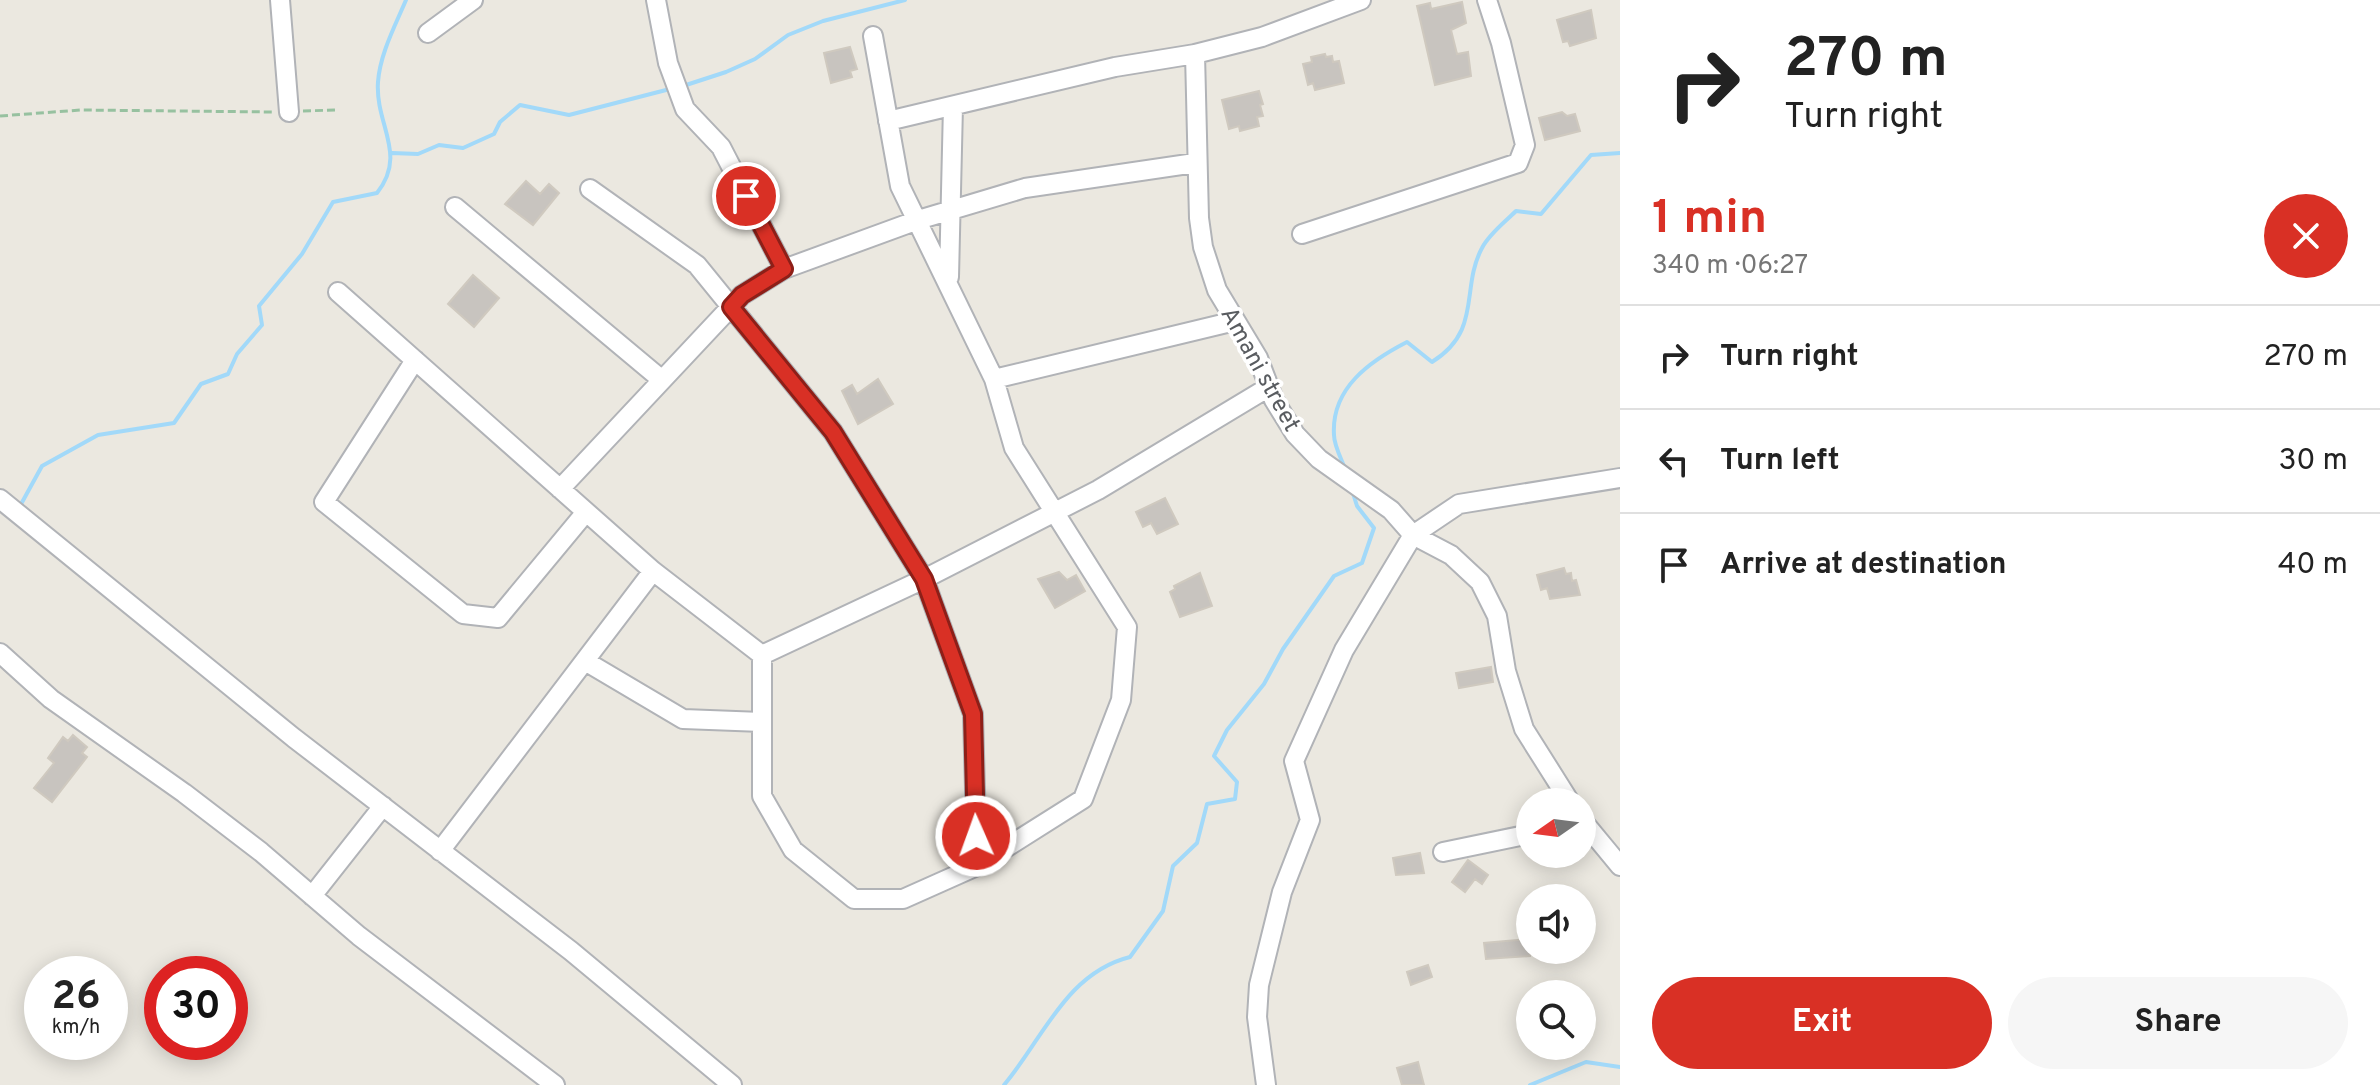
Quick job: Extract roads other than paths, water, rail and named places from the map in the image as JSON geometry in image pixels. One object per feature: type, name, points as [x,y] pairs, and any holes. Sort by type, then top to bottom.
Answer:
[{"type":"street","points":[[280,0],[289,112]]},
{"type":"street","points":[[428,33],[473,0]]},
{"type":"street","points":[[656,0],[668,63],[685,109],[721,147],[784,269]]},
{"type":"street","points":[[888,121],[1115,67],[1195,54],[1288,28],[1361,0]]},
{"type":"street","points":[[1302,234],[1518,163],[1525,145],[1501,43],[1487,0]]},
{"type":"street","points":[[762,655],[762,796],[793,850],[854,899],[903,899],[977,866],[1083,799],[1121,700],[1127,627],[1052,514],[1014,448],[994,379],[900,186],[873,36]]},
{"type":"street","name":"Amani street","points":[[1195,54],[1195,163],[1203,247],[1217,290],[1258,358],[1269,387],[1295,434],[1319,459],[1391,510],[1413,535],[1451,555],[1491,597],[1506,671],[1524,729],[1561,788]]},
{"type":"street","points":[[949,284],[953,106]]},
{"type":"street","points":[[560,489],[742,295],[784,269],[918,220],[1025,188],[1195,163]]},
{"type":"street","points":[[590,189],[697,265],[833,432],[924,579],[973,714],[977,866]]},
{"type":"street","points":[[455,207],[662,380]]},
{"type":"street","points":[[338,292],[653,571],[762,655]]},
{"type":"street","points":[[994,379],[1235,321]]},
{"type":"street","points":[[415,360],[324,502],[463,614],[498,618],[586,512]]},
{"type":"street","points":[[762,655],[924,579],[1098,490],[1269,387]]},
{"type":"street","points":[[1266,1085],[1257,1017],[1259,985],[1282,892],[1310,820],[1294,761],[1344,650],[1413,535],[1459,504],[1620,478]]},
{"type":"street","points":[[0,499],[383,806],[571,951],[732,1085]]},
{"type":"street","points":[[440,851],[653,571]]},
{"type":"street","points":[[0,653],[51,699],[184,793],[359,936],[555,1085]]},
{"type":"street","points":[[585,661],[683,719],[762,722]]},
{"type":"street","points":[[312,896],[383,806]]},
{"type":"street","points":[[1443,852],[1516,837]]},
{"type":"street","points":[[1596,837],[1620,866]]},
{"type":"waterway","points":[[20,506],[42,466],[98,435],[174,423],[201,384],[228,374],[237,354],[262,325],[259,306],[302,254],[333,202],[377,193],[390,165],[388,139],[378,98],[379,72],[406,0]]},
{"type":"waterway","points":[[683,86],[755,59],[788,35],[823,21],[905,0]]},
{"type":"waterway","points":[[392,153],[418,154],[439,145],[463,148],[494,134],[500,122],[520,105],[569,115],[670,89]]},
{"type":"waterway","points":[[1346,471],[1334,439],[1335,418],[1339,403],[1356,378],[1367,367],[1407,342],[1432,362],[1448,350],[1464,323],[1476,263],[1493,233],[1516,211],[1541,214],[1591,155],[1620,153]]},
{"type":"waterway","points":[[1004,1085],[1072,992],[1108,965],[1130,957],[1163,911],[1173,866],[1197,843],[1207,804],[1235,799],[1237,782],[1214,756],[1227,730],[1264,684],[1283,649],[1334,576],[1362,563],[1374,528],[1357,506],[1352,490]]},
{"type":"waterway","points":[[1530,1085],[1586,1062],[1620,1067]]}]
